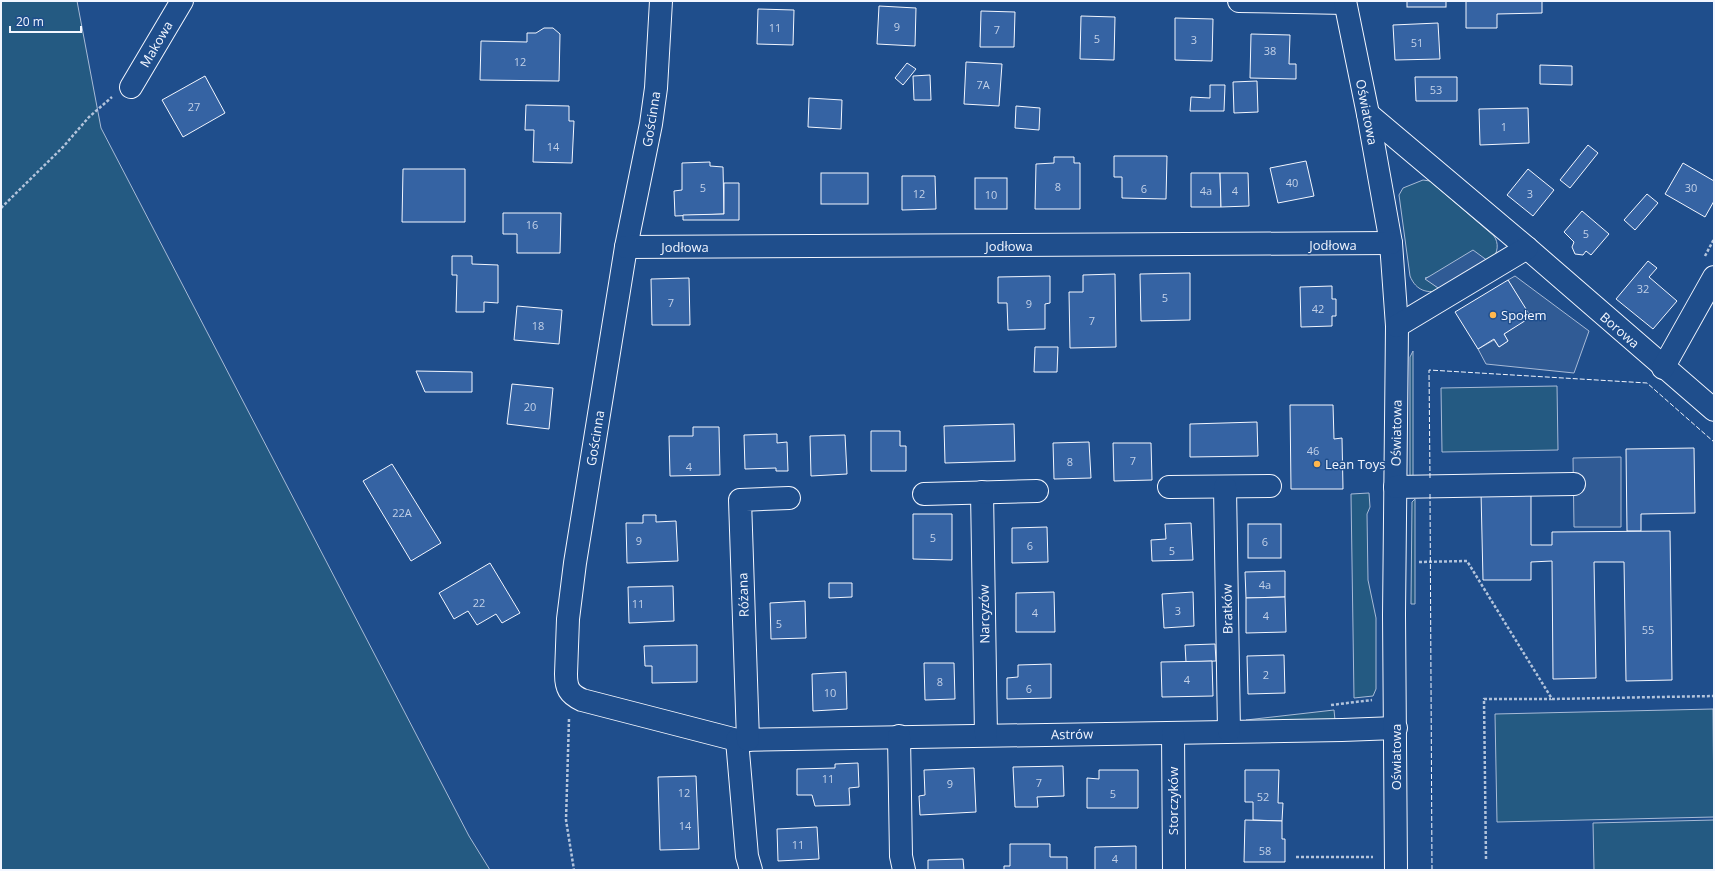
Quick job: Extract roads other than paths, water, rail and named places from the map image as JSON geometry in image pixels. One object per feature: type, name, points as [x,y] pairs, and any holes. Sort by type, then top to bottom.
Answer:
[{"type":"street","name":"Makowa","points":[[131,88],[182,1]]},
{"type":"street","name":"Gościnna","points":[[660,1],[656,88],[651,124],[626,247],[572,585],[568,620],[566,685],[570,693],[582,700],[742,740]]},
{"type":"street","points":[[1239,1],[1345,2]]},
{"type":"street","name":"Oświatowa","points":[[1345,2],[1368,114],[1391,244],[1397,326],[1394,615],[1396,870]]},
{"type":"street","name":"Borowa","points":[[1368,114],[1527,248],[1663,368],[1714,410]]},
{"type":"street","name":"Jodłowa","points":[[626,247],[1391,244]]},
{"type":"street","points":[[1397,326],[1527,248]]},
{"type":"street","points":[[1663,368],[1714,276]]},
{"type":"street","points":[[1396,486],[1574,484]]},
{"type":"street","points":[[1169,487],[1270,486]]},
{"type":"street","name":"Bratków","points":[[1224,487],[1229,731]]},
{"type":"street","points":[[924,494],[1038,491]]},
{"type":"street","name":"Narcyzów","points":[[982,492],[986,735]]},
{"type":"street","name":"Różana","points":[[751,870],[747,856],[742,740],[740,500],[789,498]]},
{"type":"street","name":"Astrów","points":[[742,740],[1396,728]]},
{"type":"street","name":"Storczyków","points":[[1173,733],[1174,870]]},
{"type":"street","points":[[899,736],[900,856],[904,870]]},
{"type":"place","name":"Społem","points":[[1493,315]]},
{"type":"place","name":"Lean Toys","points":[[1317,464]]}]
